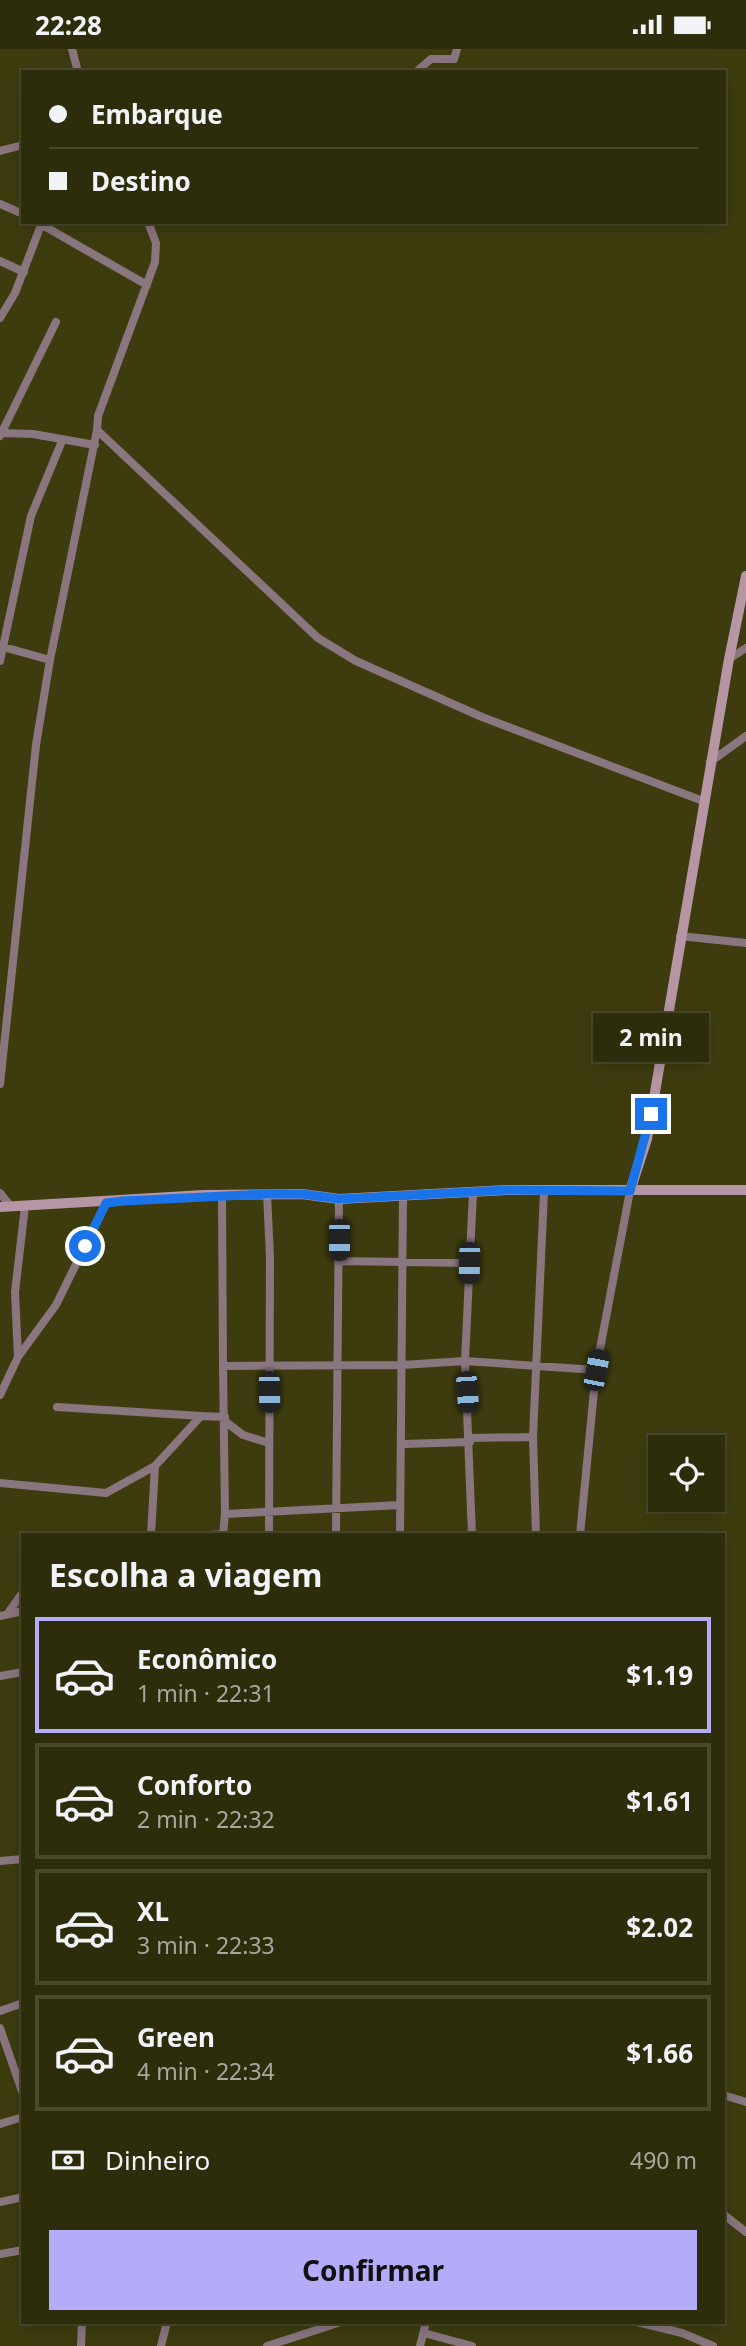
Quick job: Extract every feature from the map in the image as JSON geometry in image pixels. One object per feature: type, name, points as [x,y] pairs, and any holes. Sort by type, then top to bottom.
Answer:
[{"type":"street","points":[[72,49],[77,70]]},
{"type":"street","points":[[418,70],[431,59],[454,59],[457,49]]},
{"type":"street","points":[[0,151],[21,146]]},
{"type":"street","points":[[0,204],[21,213]]},
{"type":"street","points":[[0,318],[24,272],[39,224]]},
{"type":"street","points":[[41,224],[147,285]]},
{"type":"street","points":[[0,1084],[36,745],[50,660],[95,445],[98,416],[156,254],[152,225]]},
{"type":"street","points":[[0,261],[24,272]]},
{"type":"street","points":[[56,322],[0,434],[33,435],[95,445]]},
{"type":"street","points":[[97,430],[303,624],[335,648],[482,717],[704,801]]},
{"type":"street","points":[[0,661],[1,646],[31,516],[62,441]]},
{"type":"street","points":[[580,1533],[596,1370],[630,1191],[647,1139],[710,762],[746,576]]},
{"type":"street","points":[[1,646],[50,660]]},
{"type":"street","points":[[729,659],[746,648]]},
{"type":"street","points":[[710,762],[746,736]]},
{"type":"street","points":[[680,936],[746,943]]},
{"type":"street","points":[[0,1193],[5,1207],[222,1195],[302,1194],[339,1199],[473,1192],[746,1189]]},
{"type":"street","points":[[472,1533],[465,1361],[473,1192]]},
{"type":"street","points":[[536,1533],[533,1437],[544,1192]]},
{"type":"street","points":[[267,1194],[270,1257],[269,1533]]},
{"type":"street","points":[[222,1195],[225,1420],[223,1533]]},
{"type":"street","points":[[400,1533],[403,1444],[403,1195]]},
{"type":"street","points":[[336,1533],[339,1199]]},
{"type":"street","points":[[0,1395],[18,1357],[52,1312],[106,1203]]},
{"type":"street","points":[[18,1357],[15,1292],[25,1206]]},
{"type":"street","points":[[339,1261],[469,1263]]},
{"type":"street","points":[[223,1366],[402,1366],[465,1361],[596,1370]]},
{"type":"street","points":[[57,1407],[201,1416],[225,1420],[243,1435],[269,1443]]},
{"type":"street","points":[[0,1482],[106,1493],[155,1466],[201,1416]]},
{"type":"street","points":[[403,1444],[533,1437]]},
{"type":"street","points":[[151,1533],[155,1466]]},
{"type":"street","points":[[225,1514],[400,1505]]},
{"type":"street","points":[[4,1614],[21,1595]]},
{"type":"street","points":[[0,1676],[21,1672]]},
{"type":"street","points":[[0,1861],[21,1860]]},
{"type":"street","points":[[0,2011],[21,2004]]},
{"type":"street","points":[[0,2028],[21,2088]]},
{"type":"street","points":[[12,2059],[21,2057]]},
{"type":"street","points":[[725,2096],[746,2102]]},
{"type":"street","points":[[0,2124],[21,2118]]},
{"type":"street","points":[[0,2202],[21,2197]]},
{"type":"street","points":[[725,2216],[746,2232]]},
{"type":"street","points":[[0,2254],[21,2250]]},
{"type":"street","points":[[81,2346],[82,2324]]},
{"type":"street","points":[[161,2346],[166,2324]]},
{"type":"street","points":[[267,2346],[335,2324]]},
{"type":"street","points":[[421,2346],[426,2324]]},
{"type":"street","points":[[645,2324],[682,2333],[713,2346]]},
{"type":"street","points":[[682,2333],[685,2324]]},
{"type":"street","points":[[424,2333],[472,2346]]},
{"type":"route","points":[[85,1246],[106,1203],[140,1199],[267,1194],[302,1194],[339,1199],[507,1190],[630,1191],[647,1139],[651,1114]]}]
